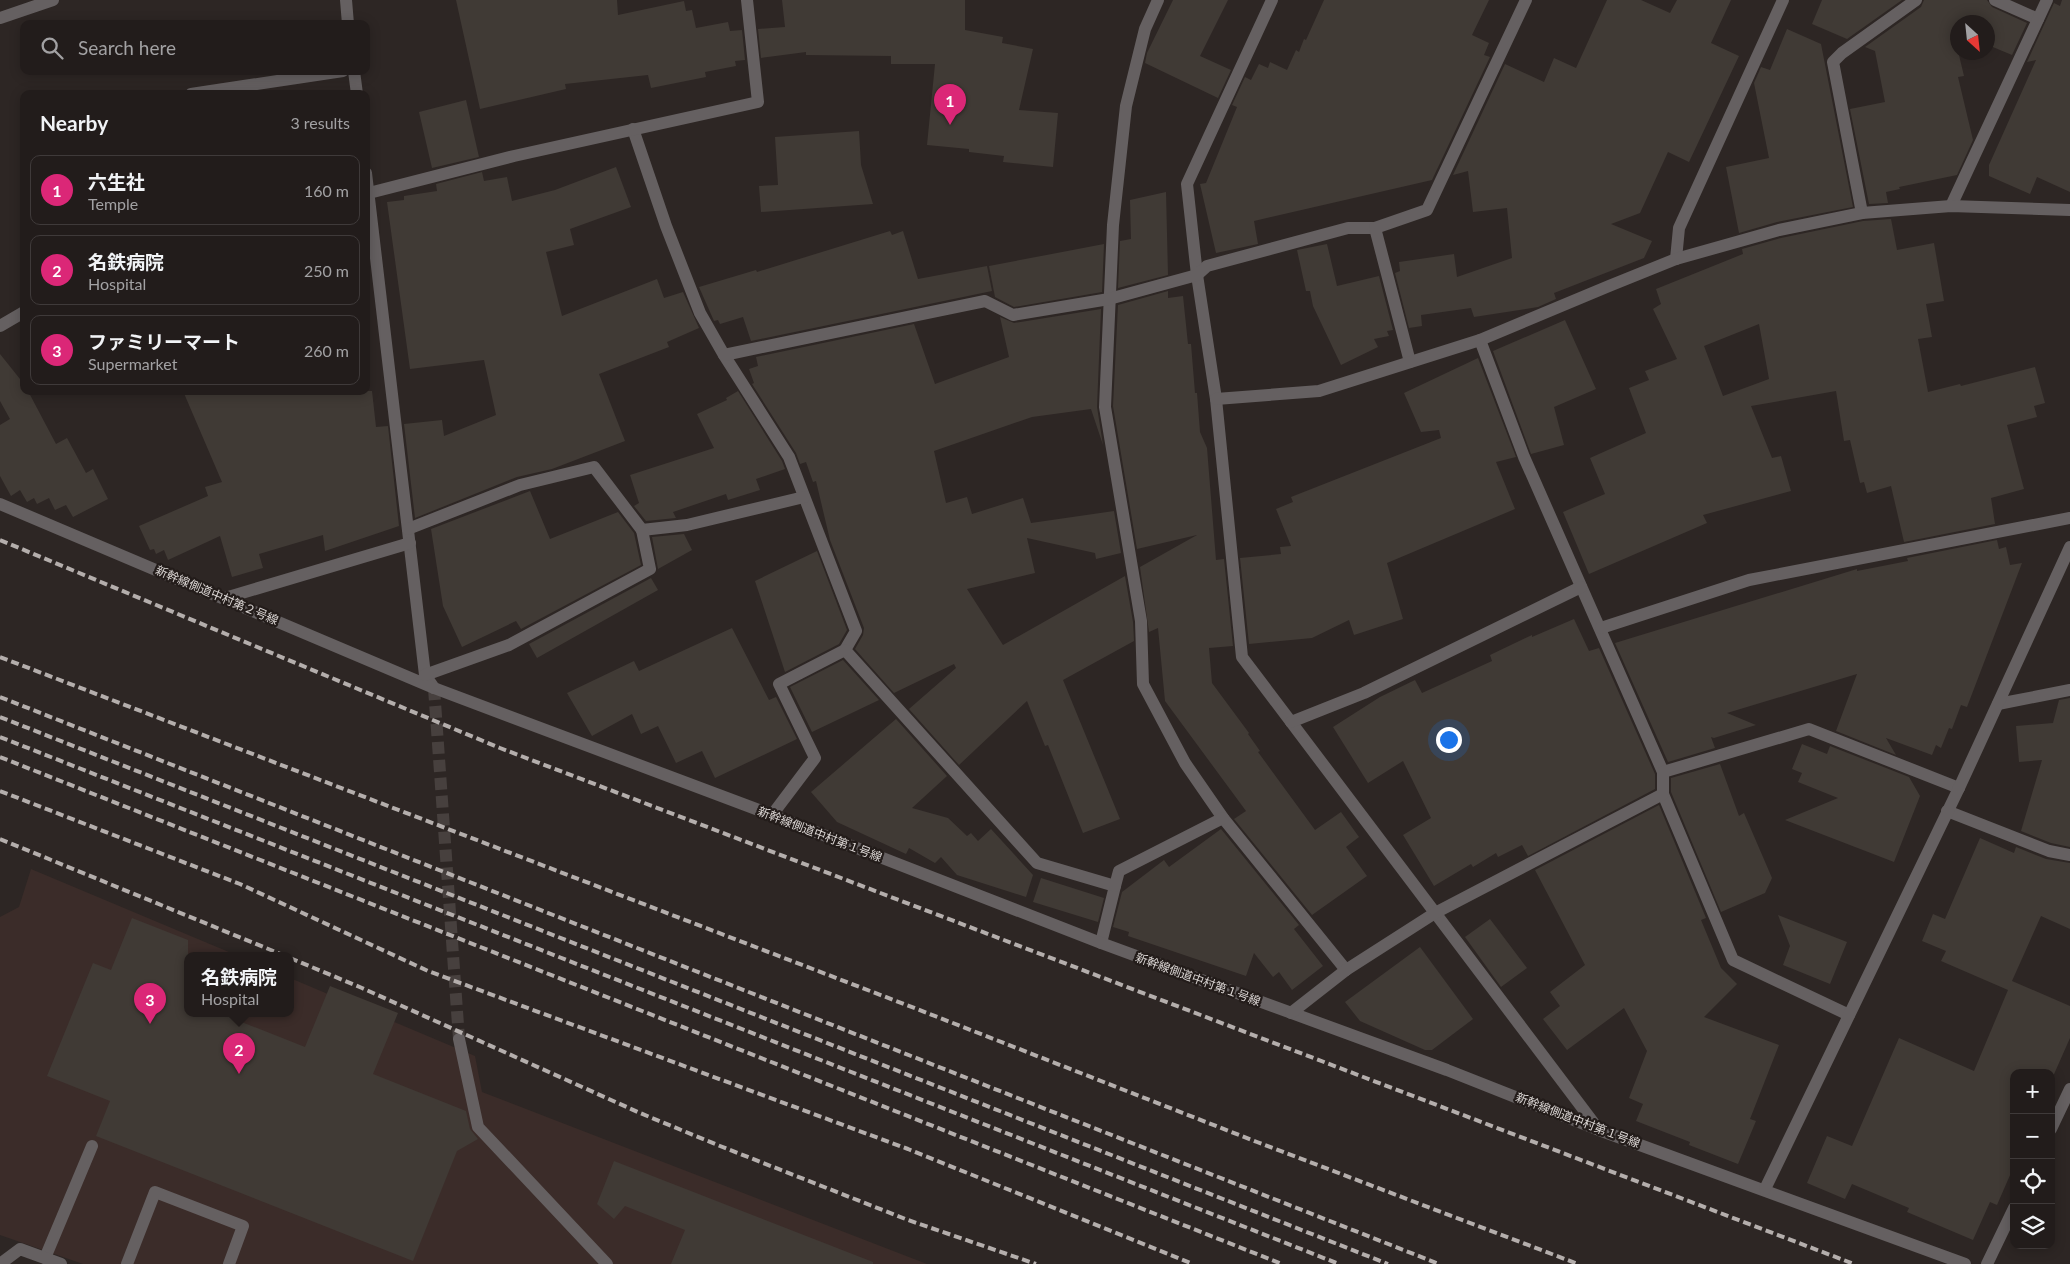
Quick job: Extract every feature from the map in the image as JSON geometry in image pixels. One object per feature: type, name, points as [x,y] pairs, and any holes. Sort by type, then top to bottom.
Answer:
[{"type":"street","points":[[0,18],[53,0]]},
{"type":"street","points":[[346,0],[348,20]]},
{"type":"street","points":[[370,193],[514,156],[758,102],[747,0]]},
{"type":"street","points":[[1158,0],[1145,29],[1126,106],[1112,224],[1105,407],[1141,621],[1144,684],[1185,764],[1223,818],[1346,970]]},
{"type":"street","points":[[1272,0],[1187,184],[1197,275],[1216,399],[1242,656],[1599,1130]]},
{"type":"street","points":[[724,355],[985,301],[1013,315],[1109,298],[1197,275],[1207,266],[1348,228],[1375,228],[1427,210],[1526,0]]},
{"type":"street","points":[[1676,259],[1679,228],[1784,0]]},
{"type":"street","points":[[1862,214],[1833,62],[1916,0]]},
{"type":"street","points":[[1995,0],[2038,19]]},
{"type":"street","points":[[1951,206],[2047,0]]},
{"type":"street","points":[[217,90],[317,75]]},
{"type":"street","points":[[355,75],[356,90]]},
{"type":"street","points":[[632,129],[666,226],[700,313],[724,355],[789,457],[856,631],[845,650],[779,684],[815,758],[772,815]]},
{"type":"street","points":[[1216,399],[1319,391],[1480,340],[1676,259],[1779,230],[1862,214],[1951,206],[2070,210]]},
{"type":"street","points":[[370,226],[425,675],[434,688]]},
{"type":"street","points":[[1375,228],[1410,362]]},
{"type":"street","points":[[0,326],[20,314]]},
{"type":"street","points":[[1480,340],[1524,457],[1601,628],[1662,772],[1663,794],[1733,960],[1849,1015]]},
{"type":"street","points":[[408,529],[520,485],[594,466],[642,530],[650,569],[509,645],[425,675]]},
{"type":"street","points":[[642,530],[687,525],[804,497]]},
{"type":"street","name":"新幹線側道中村第２号線","points":[[0,504],[434,688]]},
{"type":"street","points":[[1601,628],[1749,580],[2070,518]]},
{"type":"street","points":[[225,598],[410,543]]},
{"type":"street","points":[[1765,1189],[1998,704],[2070,547]]},
{"type":"street","points":[[1291,722],[1364,693],[1581,587]]},
{"type":"street","points":[[845,650],[1037,863],[1115,886]]},
{"type":"street","name":"新幹線側道中村第１号線","points":[[434,688],[772,815],[1101,943],[1447,1070],[1599,1130],[1765,1189],[1965,1264]]},
{"type":"street","points":[[1998,704],[2070,690]]},
{"type":"street","points":[[1662,772],[1809,729],[1958,788]]},
{"type":"street","points":[[1291,1013],[1346,970],[1435,913],[1663,794]]},
{"type":"street","points":[[1947,810],[2049,851],[2070,855]]},
{"type":"street","points":[[1101,943],[1119,871],[1223,818]]},
{"type":"street","points":[[459,1039],[478,1127],[607,1264]]},
{"type":"street","points":[[2055,1121],[2070,1089]]},
{"type":"street","points":[[44,1258],[92,1146]]},
{"type":"street","points":[[127,1264],[155,1192],[243,1226],[229,1264]]},
{"type":"street","points":[[1988,1264],[2010,1217]]},
{"type":"street","points":[[0,1264],[20,1249],[61,1264]]},
{"type":"shaded area","points":[[31,869],[229,952],[184,952],[184,1017],[294,1017],[294,980],[475,1056],[482,1092],[927,1264],[83,1264],[0,1235],[0,917],[19,907]]},
{"type":"building","points":[[456,0],[617,0],[618,15],[684,1],[686,11],[692,10],[696,28],[728,22],[730,31],[742,30],[745,60],[735,61],[736,66],[705,72],[706,77],[651,88],[648,75],[565,84],[566,89],[480,109]]},
{"type":"building","points":[[782,0],[965,0],[965,30],[1003,37],[1002,43],[1033,49],[1019,110],[1058,113],[1053,167],[1003,162],[1004,156],[969,152],[969,149],[927,145],[935,64],[891,64],[891,56],[806,55],[806,52],[761,58],[758,29],[785,27]]},
{"type":"building","points":[[1173,0],[1228,0],[1200,56],[1231,70],[1218,98],[1145,63],[1147,53]]},
{"type":"building","points":[[1324,0],[1489,0],[1472,35],[1489,43],[1484,55],[1490,57],[1432,180],[1254,221],[1258,244],[1216,253],[1200,184],[1206,183],[1237,107],[1232,105],[1245,77],[1251,80],[1259,64],[1268,68],[1270,62],[1287,70],[1296,50],[1299,52],[1304,39],[1306,40]]},
{"type":"building","points":[[1607,0],[1641,0],[1670,13],[1677,0],[1731,0],[1711,43],[1739,56],[1689,162],[1668,152],[1640,213],[1611,224],[1652,241],[1644,258],[1554,293],[1556,299],[1538,307],[1474,317],[1471,308],[1421,315],[1422,326],[1409,328],[1395,273],[1400,271],[1399,262],[1454,254],[1457,277],[1512,258],[1507,208],[1473,212],[1468,171],[1453,175],[1505,64],[1544,82],[1554,58],[1576,68]]},
{"type":"building","points":[[1822,0],[1902,0],[1847,39],[1812,24]]},
{"type":"building","points":[[1924,0],[1987,0],[1992,7],[2027,23],[2012,55],[1995,48],[1995,15],[1950,15],[1950,60],[1960,60],[1964,76],[1958,77],[1973,140],[1957,175],[1899,187],[1900,189],[1886,192],[1888,203],[1869,204],[1850,109],[1885,102],[1875,51],[1865,47],[1921,7]]},
{"type":"building","points":[[2062,0],[2070,0],[2070,192],[2037,177],[2030,194],[1989,176],[1989,165],[2036,60],[2027,62],[2054,3],[2060,6]]},
{"type":"building","points":[[1787,29],[1821,44],[1853,207],[1777,222],[1739,233],[1726,167],[1769,158],[1754,83],[1761,67],[1770,70]]},
{"type":"building","points":[[466,100],[479,157],[432,168],[419,112]]},
{"type":"building","points":[[859,131],[861,165],[873,204],[761,212],[759,186],[778,185],[775,137]]},
{"type":"building","points":[[616,167],[631,207],[570,229],[574,245],[546,252],[562,316],[657,279],[664,298],[683,292],[699,328],[667,342],[669,347],[599,374],[625,441],[552,469],[517,477],[415,518],[404,424],[442,420],[444,436],[496,415],[484,360],[410,369],[387,202],[404,200],[404,196],[437,191],[436,184],[482,172],[484,181],[507,177],[512,201],[555,190]]},
{"type":"building","points":[[1166,192],[1168,275],[1118,288],[1120,241],[1131,239],[1130,200]]},
{"type":"building","points":[[1891,219],[1897,250],[1934,243],[1944,301],[1926,304],[1932,337],[1918,339],[1928,392],[1960,384],[1961,386],[2035,367],[2045,403],[2034,406],[2037,417],[2007,425],[2024,489],[1991,498],[1995,524],[1904,542],[1891,486],[1867,493],[1864,482],[1860,483],[1850,440],[1844,441],[1836,391],[1751,406],[1772,458],[1781,456],[1791,491],[1703,515],[1707,523],[1589,574],[1563,512],[1605,494],[1590,458],[1646,433],[1629,388],[1649,380],[1645,371],[1677,359],[1653,309],[1661,304],[1656,289],[1743,254],[1742,249],[1781,238],[1863,221]],"holes":[[[1759,324],[1769,379],[1723,396],[1704,346]]]},
{"type":"building","points":[[890,231],[892,235],[903,231],[918,279],[987,266],[992,291],[751,341],[743,317],[720,324],[718,320],[714,321],[699,287],[756,270],[757,272]]},
{"type":"building","points":[[1104,244],[1102,292],[1014,307],[995,297],[989,266]]},
{"type":"building","points":[[1327,244],[1337,286],[1379,276],[1393,330],[1387,331],[1389,336],[1374,339],[1378,347],[1341,365],[1313,306],[1310,291],[1306,291],[1297,250]]},
{"type":"building","points":[[1168,291],[1168,298],[1183,296],[1188,344],[1191,344],[1200,432],[1207,448],[1216,560],[1224,559],[1233,646],[1209,648],[1212,683],[1249,733],[1260,751],[1258,752],[1315,830],[1341,812],[1359,837],[1346,847],[1367,876],[1312,915],[1234,819],[1246,811],[1165,701],[1158,628],[1149,632],[1140,567],[1197,535],[1137,549],[1113,406],[1118,305]]},
{"type":"building","points":[[1101,309],[1097,407],[1103,445],[1091,409],[1032,417],[934,451],[946,503],[967,497],[972,514],[1023,498],[1031,523],[1114,511],[1121,553],[1096,559],[1095,553],[1027,538],[1035,573],[967,589],[1003,645],[1125,576],[1133,622],[1134,641],[1063,680],[1120,819],[1083,833],[1048,745],[1045,746],[1027,701],[959,765],[909,709],[956,668],[954,664],[894,693],[855,649],[863,635],[864,628],[830,540],[816,481],[813,482],[806,462],[800,464],[796,453],[752,384],[754,383],[749,369],[758,366],[756,357],[914,324],[935,384],[1009,357],[1000,317],[1014,323]]},
{"type":"building","points":[[1565,320],[1596,389],[1554,407],[1564,445],[1531,454],[1493,351]]},
{"type":"building","points":[[0,354],[20,379],[20,395],[30,395],[56,444],[67,438],[86,473],[93,469],[108,499],[73,517],[66,505],[55,510],[49,498],[37,504],[34,498],[27,502],[20,490],[11,496],[0,476],[0,425],[10,419],[0,401]]},
{"type":"building","points":[[1478,358],[1516,457],[1496,462],[1515,509],[1387,563],[1403,619],[1354,635],[1349,620],[1312,638],[1249,644],[1240,558],[1281,554],[1280,547],[1291,546],[1276,509],[1293,502],[1291,497],[1441,438],[1439,430],[1421,432],[1404,393]]},
{"type":"building","points":[[370,391],[372,391],[376,427],[388,426],[399,526],[325,551],[323,535],[259,554],[263,568],[232,577],[220,536],[168,560],[164,550],[156,554],[154,549],[150,550],[139,526],[208,496],[205,487],[222,482],[185,395],[370,395]]},
{"type":"building","points":[[738,391],[782,461],[785,469],[756,479],[760,490],[728,500],[726,494],[673,512],[676,518],[646,521],[634,506],[639,503],[630,475],[714,448],[697,414],[727,400],[726,398]]},
{"type":"building","points":[[530,491],[550,539],[618,512],[634,533],[641,565],[521,629],[516,621],[462,647],[443,606],[431,529]]},
{"type":"building","points":[[684,534],[692,550],[658,569],[652,537]]},
{"type":"building","points":[[1997,540],[1999,549],[2006,547],[2010,565],[2022,563],[1967,707],[1961,705],[1952,729],[1949,728],[1941,748],[1936,745],[1932,755],[1886,738],[1896,755],[1836,731],[1857,674],[1727,713],[1756,725],[1714,738],[1711,737],[1715,748],[1668,762],[1615,643],[1857,569],[1857,571],[1908,561],[1907,558]]},
{"type":"building","points":[[817,551],[847,630],[839,644],[785,672],[755,581]]},
{"type":"building","points":[[651,578],[658,590],[537,658],[529,644]]},
{"type":"building","points":[[1574,619],[1589,651],[1599,648],[1655,774],[1655,789],[1528,856],[1522,845],[1498,857],[1496,853],[1473,867],[1471,864],[1434,886],[1403,835],[1431,818],[1403,761],[1368,783],[1333,727],[1380,697],[1415,680],[1422,693],[1492,661],[1490,655],[1532,635],[1532,637]]},
{"type":"building","points":[[732,628],[769,700],[776,697],[797,739],[715,778],[702,751],[676,763],[658,726],[641,734],[632,714],[592,736],[567,693],[634,661],[639,671]]},
{"type":"building","points":[[843,660],[879,700],[812,732],[790,687]]},
{"type":"building","points":[[2070,698],[2070,847],[2051,843],[2021,831],[2042,760],[2019,762],[2016,726],[2053,723],[2059,700]]},
{"type":"building","points":[[896,719],[947,776],[912,808],[948,818],[967,836],[971,833],[978,841],[991,829],[1033,875],[1026,897],[957,875],[941,857],[935,863],[909,848],[906,854],[837,822],[811,792]]},
{"type":"building","points":[[1802,744],[1827,754],[1830,746],[1909,777],[1920,796],[1894,862],[1785,820],[1838,798],[1798,782],[1802,773],[1792,769]]},
{"type":"building","points":[[1720,764],[1739,816],[1744,813],[1772,878],[1765,893],[1721,912],[1671,792],[1671,778]]},
{"type":"building","points":[[1659,805],[1706,918],[1701,920],[1721,968],[1737,984],[1704,1017],[1779,1045],[1750,1119],[1756,1121],[1738,1164],[1689,1145],[1690,1142],[1636,1121],[1643,1104],[1629,1098],[1647,1051],[1624,1008],[1567,1050],[1543,1019],[1560,1006],[1550,992],[1585,965],[1535,870]]},
{"type":"building","points":[[1221,829],[1299,925],[1294,929],[1323,966],[1292,990],[1279,972],[1273,977],[1254,953],[1246,976],[1128,936],[1129,932],[1113,927],[1122,892],[1164,860],[1169,867]]},
{"type":"building","points":[[1980,838],[2014,853],[2016,847],[2046,859],[2070,863],[2070,929],[2041,916],[2012,981],[2070,1006],[2070,1038],[2055,1072],[2055,1069],[2010,1069],[2010,1175],[1997,1205],[1990,1202],[1973,1240],[1907,1212],[1909,1208],[1852,1184],[1845,1199],[1807,1183],[1827,1136],[1852,1146],[1899,1038],[1974,1071],[2008,990],[1941,961],[1946,951],[1922,941],[1933,914],[1945,919]]},
{"type":"building","points":[[1041,878],[1104,898],[1098,922],[1033,902]]},
{"type":"building","points":[[1778,915],[1847,942],[1830,984],[1783,965],[1790,946]]},
{"type":"building","points":[[132,918],[188,940],[188,952],[184,952],[184,1017],[229,1017],[305,1047],[330,986],[398,1013],[373,1074],[466,1111],[470,1129],[478,1139],[457,1151],[413,1261],[96,1136],[110,1101],[47,1076],[93,963],[111,970]]},
{"type":"building","points":[[1490,919],[1527,968],[1501,987],[1465,937]]},
{"type":"building","points":[[1420,947],[1473,1019],[1432,1050],[1425,1050],[1360,1021],[1345,1002]]},
{"type":"building","points":[[614,1161],[873,1262],[873,1264],[671,1264],[685,1230],[625,1206],[614,1219],[597,1204]]},
{"type":"tunnel","points":[[434,688],[459,1039]]},
{"type":"railway","points":[[0,540],[500,748],[1854,1264]]},
{"type":"railway","points":[[0,657],[1578,1264]]},
{"type":"railway","points":[[0,697],[1439,1264]]},
{"type":"railway","points":[[0,717],[1388,1264]]},
{"type":"railway","points":[[0,737],[1339,1264]]},
{"type":"railway","points":[[0,757],[1282,1264]]},
{"type":"railway","points":[[0,791],[240,884],[428,971],[908,1149],[1193,1264]]},
{"type":"railway","points":[[0,839],[276,952]]},
{"type":"railway","points":[[294,960],[362,988],[640,1113],[720,1146],[908,1220],[1036,1264]]},
{"type":"place","name":"六生社","points":[[950,125]]},
{"type":"place","name":"ファミリーマート","points":[[150,1024]]},
{"type":"place","name":"名鉄病院","points":[[239,1074]]}]
